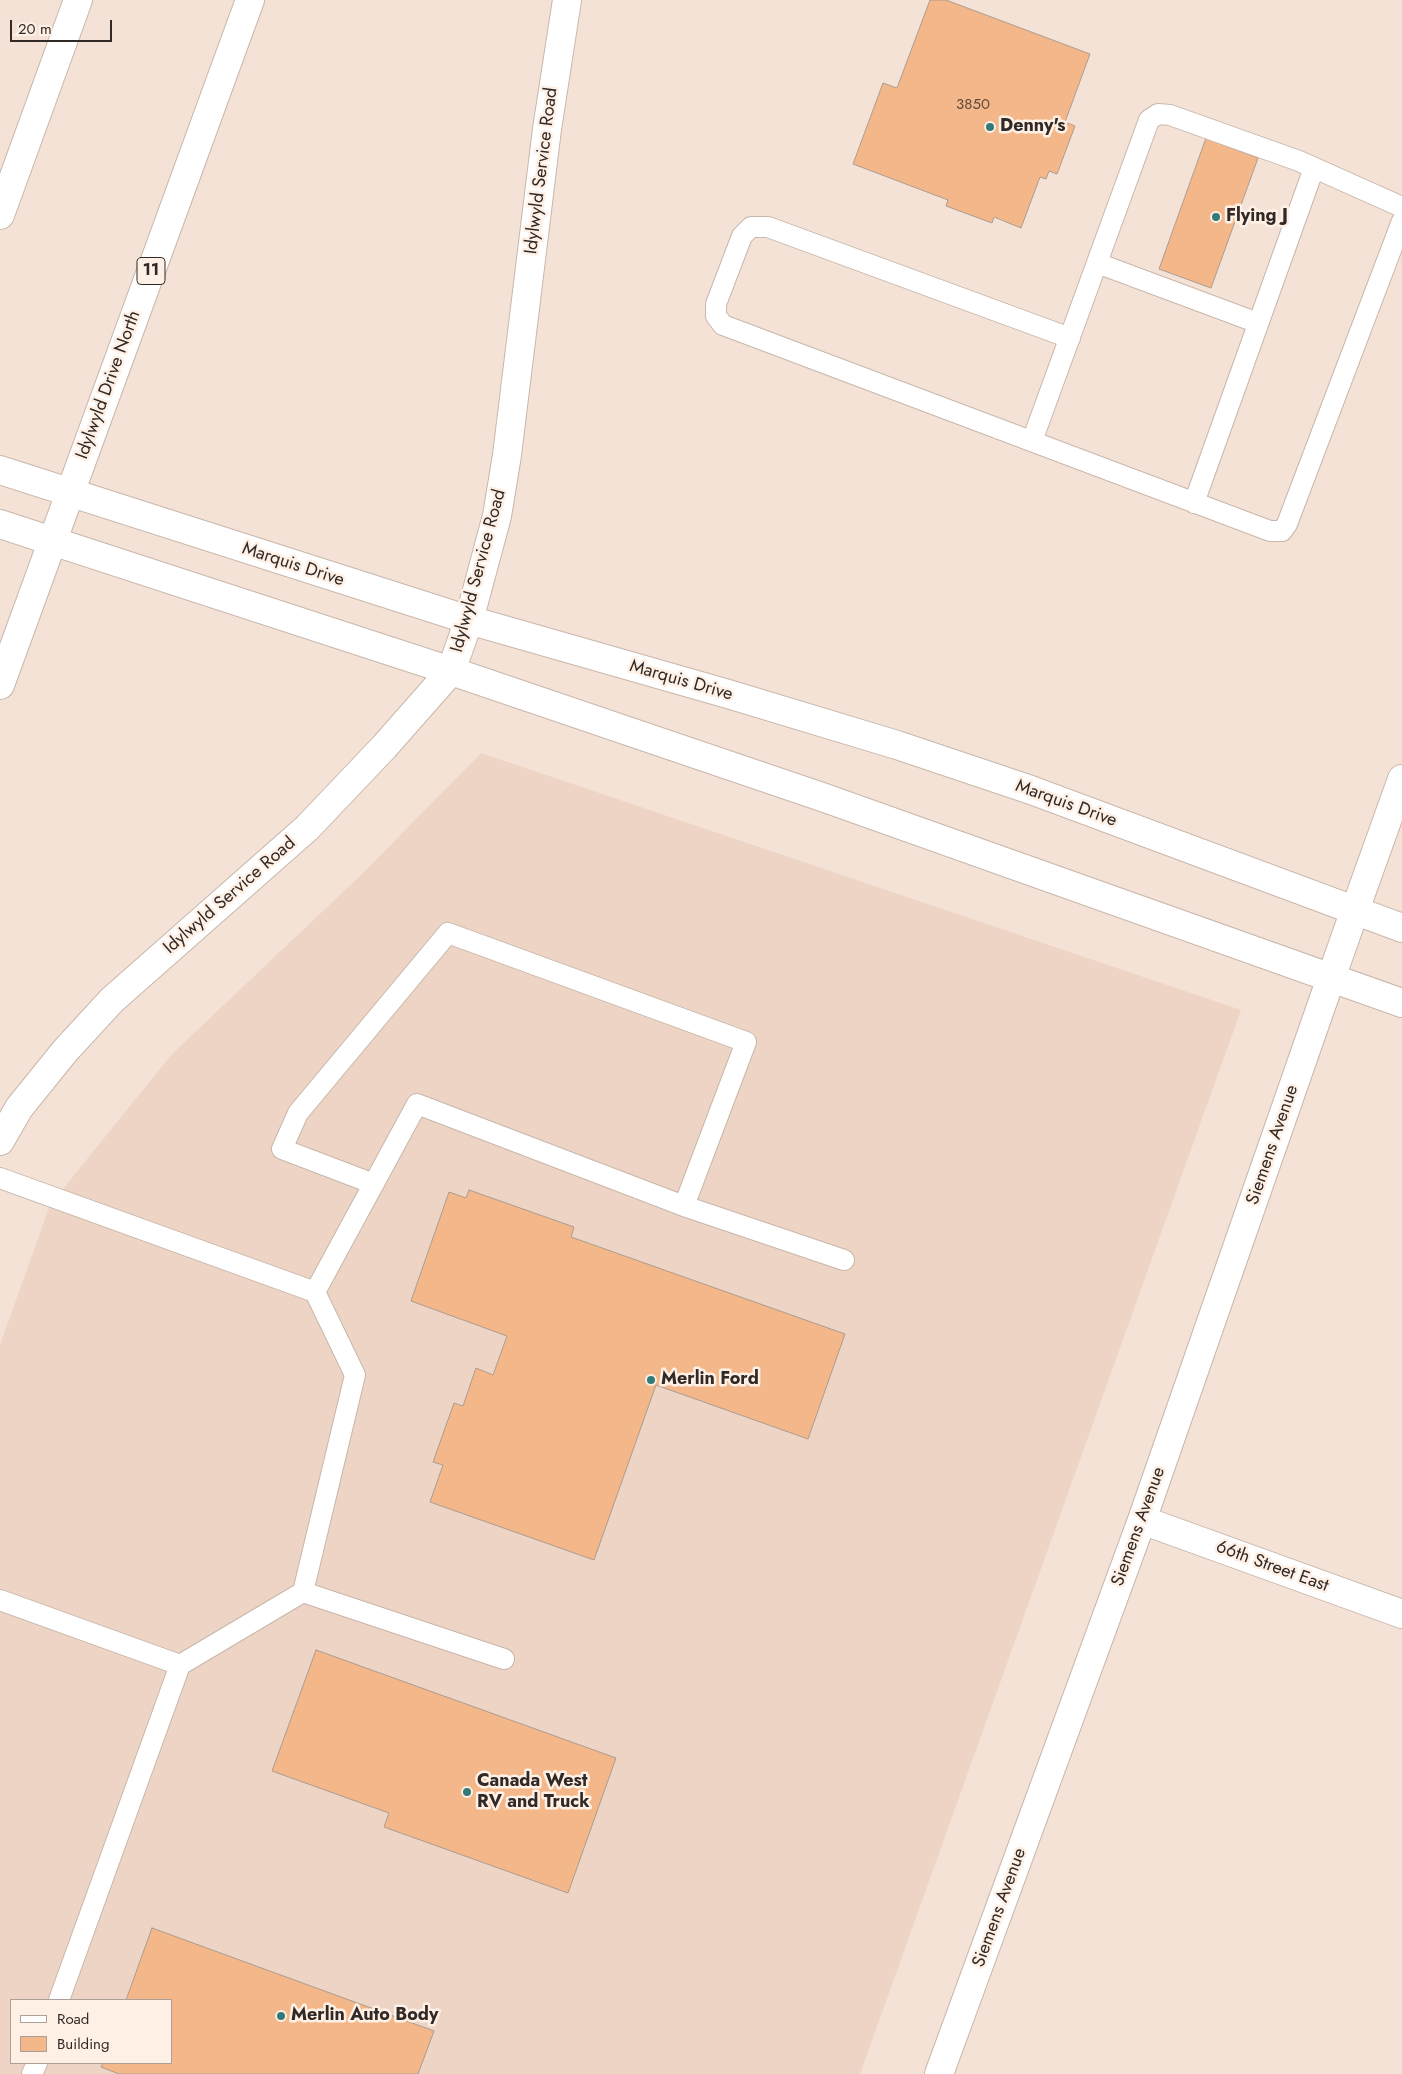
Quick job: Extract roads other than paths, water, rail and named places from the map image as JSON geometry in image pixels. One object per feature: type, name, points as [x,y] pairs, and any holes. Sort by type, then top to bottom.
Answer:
[{"type":"main road","points":[[0,216],[78,0]]},
{"type":"main road","name":"Idylwyld Drive North","points":[[0,686],[250,0]]},
{"type":"main road","name":"Idylwyld Service Road","points":[[0,1141],[25,1101],[65,1051],[112,1000],[307,828],[384,748],[451,671],[469,620],[497,516],[507,455],[547,128],[566,0]]},
{"type":"main road","name":"Marquis Drive","points":[[0,470],[69,494],[469,620],[728,694],[897,745],[1031,790],[1402,928]]},
{"type":"main road","points":[[0,524],[451,671],[832,800],[1402,1004]]},
{"type":"main road","points":[[1331,978],[1402,779]]},
{"type":"main road","name":"Siemens Avenue","points":[[939,2074],[1142,1520],[1331,978]]},
{"type":"main road","name":"66th Street East","points":[[1142,1520],[1402,1614]]},
{"type":"lane","points":[[1032,441],[1149,120],[1158,114],[1170,115],[1314,168],[1402,207]]},
{"type":"lane","points":[[1194,502],[1314,168]]},
{"type":"lane","points":[[1070,338],[768,227],[751,227],[742,236],[716,304],[716,316],[724,325],[1270,531],[1282,531],[1287,524],[1402,221]]},
{"type":"lane","points":[[1097,263],[1258,323]]},
{"type":"lane","points":[[374,1184],[282,1149],[298,1113],[448,933],[746,1042],[684,1206]]},
{"type":"lane","points":[[315,1292],[417,1104],[684,1206],[844,1260]]},
{"type":"lane","points":[[0,1178],[315,1292],[355,1375],[303,1592],[180,1665],[59,1999]]},
{"type":"lane","points":[[303,1592],[504,1659]]},
{"type":"lane","points":[[0,1600],[180,1665]]},
{"type":"place","name":"Denny's","points":[[990,127]]},
{"type":"place","name":"Flying J","points":[[1216,217]]},
{"type":"place","name":"Merlin Ford","points":[[651,1380]]},
{"type":"place","name":"Canada West RV and Truck","points":[[467,1792]]},
{"type":"place","name":"Merlin Auto Body","points":[[281,2016]]}]
